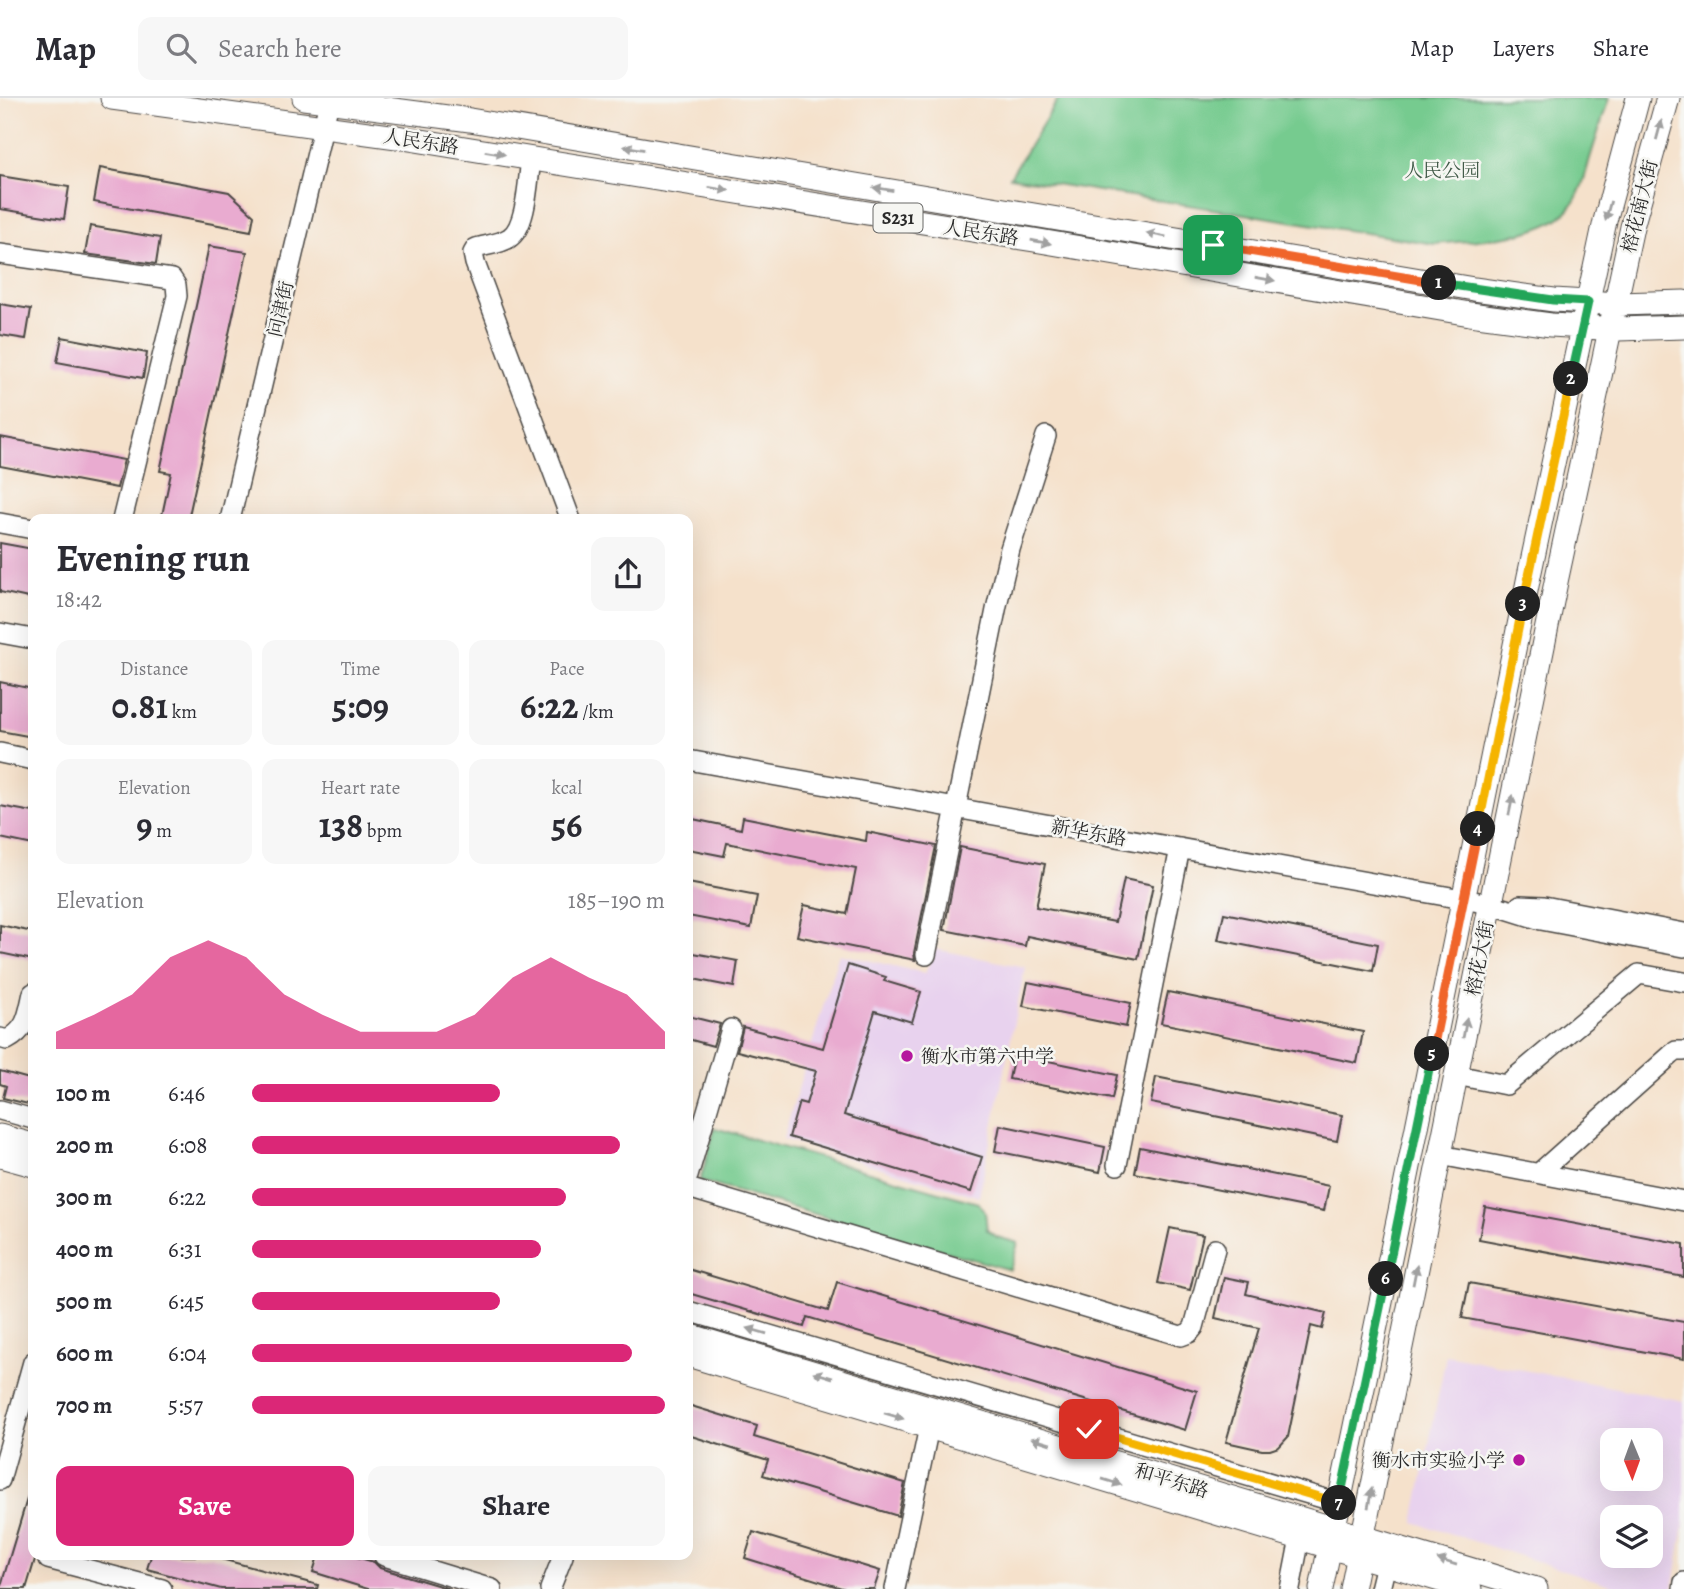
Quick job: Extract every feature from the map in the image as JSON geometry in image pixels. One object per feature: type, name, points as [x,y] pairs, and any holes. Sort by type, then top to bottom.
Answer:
[{"type":"main road","name":"人民东路","points":[[112,98],[531,159],[1471,314],[1551,325],[1585,314]]},
{"type":"main road","name":"人民东路","points":[[304,98],[330,99],[497,125],[1553,300],[1585,314],[1684,327]]},
{"type":"main road","name":"榕花南大街","points":[[1585,314],[1605,221],[1639,98]]},
{"type":"main road","name":"榕花南大街","points":[[1613,316],[1632,227],[1668,98]]},
{"type":"main road","name":"人民东路","points":[[1613,316],[1684,302]]},
{"type":"main road","name":"榕花大街","points":[[1321,1589],[1585,314]]},
{"type":"main road","name":"榕花大街","points":[[1352,1589],[1553,595],[1613,316]]},
{"type":"main road","points":[[0,1136],[28,1144]]},
{"type":"main road","points":[[0,1156],[28,1164]]},
{"type":"main road","name":"和平东路","points":[[693,1337],[1332,1538],[1536,1589]]},
{"type":"main road","name":"和平东路","points":[[693,1356],[1300,1538],[1332,1538]]},
{"type":"main road","name":"和平东路","points":[[1360,1546],[1386,1564],[1470,1589]]},
{"type":"street","name":"问津街","points":[[231,514],[330,99]]},
{"type":"street","points":[[531,159],[518,230],[509,238],[476,248],[473,253],[569,514]]},
{"type":"street","points":[[0,254],[172,279],[176,285],[177,296],[123,514]]},
{"type":"street","points":[[926,956],[1008,560],[1046,436]]},
{"type":"street","points":[[0,523],[28,528]]},
{"type":"street","points":[[0,633],[28,638]]},
{"type":"street","points":[[0,753],[28,759]]},
{"type":"street","name":"新华东路","points":[[693,761],[1464,899],[1541,920],[1684,947]]},
{"type":"street","points":[[1117,1165],[1180,848]]},
{"type":"street","name":"新华东路","points":[[1490,904],[1544,906],[1684,933]]},
{"type":"street","points":[[1456,1075],[1506,1085],[1639,974],[1684,982]]},
{"type":"street","points":[[0,1038],[7,1040],[18,1034],[28,1016]]},
{"type":"street","points":[[693,1159],[731,1029]]},
{"type":"street","points":[[1539,1173],[1671,1055],[1676,1051],[1684,1051]]},
{"type":"street","points":[[0,1110],[28,1118]]},
{"type":"street","points":[[1440,1155],[1684,1201]]},
{"type":"street","points":[[693,1190],[1181,1336],[1194,1327],[1215,1249]]},
{"type":"street","points":[[693,1312],[1339,1503]]},
{"type":"street","points":[[0,1480],[28,1380]]},
{"type":"street","points":[[895,1589],[929,1427]]},
{"type":"street","points":[[1290,1589],[1300,1538]]},
{"type":"street","points":[[52,1560],[156,1588]]},
{"type":"street","points":[[397,1560],[492,1589]]},
{"type":"street","points":[[550,1589],[561,1560]]},
{"type":"street","points":[[1380,1589],[1386,1564]]},
{"type":"street","points":[[1683,1589],[1684,1582]]},
{"type":"shaded area","name":"衡水市第六中学","points":[[935,949],[1025,967],[979,1197],[783,1139],[839,954],[925,973]]},
{"type":"shaded area","name":"衡水市实验小学","points":[[1446,1355],[1684,1401],[1684,1524],[1673,1589],[1623,1589],[1414,1522]]},
{"type":"green space","name":"人民公园","points":[[1059,98],[1609,98],[1582,186],[1565,213],[1539,228],[1522,233],[1435,244],[1010,177]]},
{"type":"green space","points":[[715,1128],[978,1203],[985,1212],[987,1230],[997,1237],[1018,1243],[1010,1270],[700,1181]]},
{"type":"building","points":[[100,168],[229,192],[254,215],[251,231],[94,202]]},
{"type":"building","points":[[0,176],[69,187],[64,219],[0,209]]},
{"type":"building","points":[[90,226],[160,238],[156,264],[85,254]]},
{"type":"building","points":[[209,246],[247,252],[189,514],[162,514],[171,473],[160,471]]},
{"type":"building","points":[[0,304],[31,309],[26,339],[0,335]]},
{"type":"building","points":[[62,337],[147,353],[143,378],[57,362]]},
{"type":"building","points":[[0,437],[124,460],[117,488],[0,466]]},
{"type":"building","points":[[0,543],[28,548],[28,598],[0,592]]},
{"type":"building","points":[[0,682],[28,688],[28,736],[0,731]]},
{"type":"building","points":[[0,806],[28,811],[28,844],[0,838]]},
{"type":"building","points":[[743,817],[866,841],[867,832],[936,846],[914,953],[915,960],[797,936],[804,905],[847,914],[856,869],[727,843],[724,856],[693,850],[693,819],[741,829]]},
{"type":"building","points":[[960,847],[1045,864],[1036,907],[1115,922],[1124,879],[1153,885],[1138,959],[1027,936],[1025,946],[944,930]]},
{"type":"building","points":[[693,884],[757,896],[751,928],[693,917]]},
{"type":"building","points":[[1224,913],[1378,944],[1373,971],[1218,940]]},
{"type":"building","points":[[0,925],[28,931],[28,959],[0,953]]},
{"type":"building","points":[[693,953],[738,961],[734,987],[693,979]]},
{"type":"building","points":[[848,965],[886,977],[884,981],[921,992],[912,1022],[875,1011],[844,1115],[982,1157],[971,1192],[789,1137],[799,1102],[806,1104],[816,1071],[737,1051],[743,1027],[823,1048]]},
{"type":"building","points":[[1028,982],[1131,1003],[1126,1027],[1023,1006]]},
{"type":"building","points":[[1168,992],[1363,1032],[1357,1063],[1161,1023]]},
{"type":"building","points":[[693,1017],[720,1024],[713,1046],[693,1040]]},
{"type":"building","points":[[1014,1054],[1117,1075],[1112,1099],[1009,1079]]},
{"type":"building","points":[[0,1071],[28,1079],[28,1104],[3,1098],[6,1086],[0,1084]]},
{"type":"building","points":[[1156,1077],[1342,1115],[1337,1141],[1151,1103]]},
{"type":"building","points":[[1000,1125],[1105,1147],[1100,1172],[995,1151]]},
{"type":"building","points":[[1140,1147],[1329,1186],[1324,1211],[1135,1173]]},
{"type":"building","points":[[1485,1207],[1684,1244],[1684,1277],[1479,1239]]},
{"type":"building","points":[[1170,1228],[1203,1235],[1190,1290],[1158,1283]]},
{"type":"building","points":[[693,1270],[828,1311],[837,1282],[1197,1391],[1185,1430],[807,1317],[804,1327],[693,1294]]},
{"type":"building","points":[[1224,1277],[1249,1282],[1246,1294],[1326,1313],[1322,1329],[1311,1326],[1288,1437],[1279,1447],[1270,1450],[1226,1442],[1259,1328],[1215,1318]]},
{"type":"building","points":[[1469,1283],[1684,1322],[1684,1359],[1462,1318]]},
{"type":"building","points":[[693,1407],[757,1426],[754,1437],[905,1483],[898,1516],[763,1475],[768,1460],[693,1437]]},
{"type":"building","points":[[28,1496],[28,1560],[35,1560],[26,1589],[0,1589]]},
{"type":"building","points":[[753,1532],[880,1571],[874,1589],[845,1589],[745,1558]]},
{"type":"building","points":[[150,1560],[225,1560],[318,1585],[317,1589],[221,1589],[147,1569]]},
{"type":"building","points":[[317,1560],[367,1560],[380,1568],[450,1589],[368,1589],[313,1572]]},
{"type":"place","name":"衡水市第六中学","points":[[907,1056]]},
{"type":"place","name":"衡水市实验小学","points":[[1519,1460]]},
{"type":"route","points":[[1089,1429],[1339,1503],[1529,576],[1588,302],[1474,289],[1213,245]]}]
